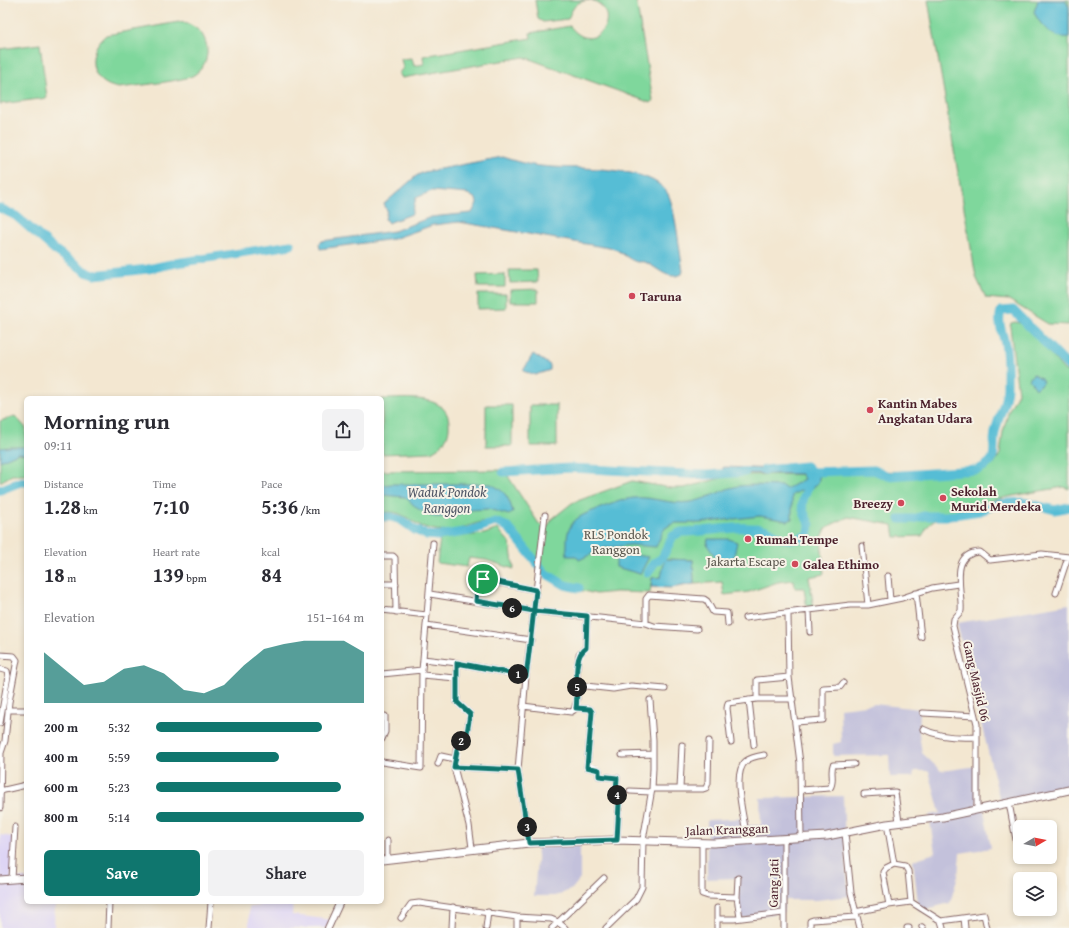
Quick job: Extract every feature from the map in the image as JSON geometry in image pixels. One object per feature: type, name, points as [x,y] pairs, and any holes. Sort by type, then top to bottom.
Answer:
[{"type":"main road","name":"Jalan Kranggan","points":[[385,859],[472,848],[529,843],[617,840],[702,843],[801,838],[845,833],[899,822],[937,818],[1069,790]]},
{"type":"main road","points":[[0,880],[24,878]]},
{"type":"street","points":[[529,843],[518,770],[526,676],[532,640],[538,559],[545,515]]},
{"type":"street","points":[[384,762],[421,768],[422,672],[430,594],[433,543]]},
{"type":"street","points":[[862,546],[868,605]]},
{"type":"street","name":"Gang Masjid 06","points":[[977,810],[977,737],[975,716],[953,626],[954,619],[960,613],[961,608],[958,584],[963,558],[968,554],[980,552],[990,560],[1042,554],[1069,557]]},
{"type":"street","points":[[384,556],[394,557],[396,612]]},
{"type":"street","points":[[1056,593],[1069,557]]},
{"type":"street","points":[[888,576],[890,600]]},
{"type":"street","points":[[476,601],[480,579],[536,590]]},
{"type":"street","points":[[384,584],[396,584]]},
{"type":"street","points":[[744,618],[788,614],[850,605],[868,605],[932,588],[958,584]]},
{"type":"street","points":[[916,593],[921,637]]},
{"type":"street","points":[[430,594],[534,611],[646,623],[654,626],[698,629]]},
{"type":"street","points":[[646,623],[646,599],[649,595],[704,599],[707,601],[713,612],[727,613],[728,624]]},
{"type":"street","points":[[384,610],[427,614]]},
{"type":"street","points":[[809,611],[810,632]]},
{"type":"street","points":[[788,614],[789,677],[796,722],[801,790],[801,838]]},
{"type":"street","points":[[576,708],[579,655],[586,648],[587,616]]},
{"type":"street","points":[[426,625],[532,640]]},
{"type":"street","points":[[0,655],[14,656],[17,660],[6,741],[0,753],[0,808]]},
{"type":"street","points":[[423,659],[457,663],[526,676]]},
{"type":"street","points":[[457,663],[457,702],[470,714],[467,733],[458,745],[454,767],[472,848]]},
{"type":"street","points":[[0,669],[5,669],[8,672],[2,694],[0,721]]},
{"type":"street","points":[[384,674],[422,672],[456,678]]},
{"type":"street","points":[[757,698],[756,681],[758,679],[789,677]]},
{"type":"street","points":[[796,722],[823,720],[823,688],[840,687],[843,683]]},
{"type":"street","points":[[577,685],[613,690],[631,686],[665,689]]},
{"type":"street","points":[[731,742],[727,704],[730,702],[757,698],[793,699]]},
{"type":"street","points":[[606,928],[632,903],[641,891],[643,878],[643,840],[652,791],[653,754],[650,700]]},
{"type":"street","points":[[749,700],[754,745]]},
{"type":"street","points":[[523,706],[570,712],[576,708],[590,709],[592,712],[587,767],[599,770],[599,776],[617,778],[616,791],[619,804],[617,840]]},
{"type":"street","points":[[9,710],[24,710]]},
{"type":"street","points":[[923,713],[975,716]]},
{"type":"street","points":[[384,734],[385,716]]},
{"type":"street","points":[[923,729],[930,732],[959,738],[977,737]]},
{"type":"street","points":[[630,791],[702,789],[707,786],[709,741]]},
{"type":"street","points":[[680,789],[682,745]]},
{"type":"street","points":[[622,755],[653,754]]},
{"type":"street","points":[[747,841],[745,820],[742,815],[739,791],[742,767],[750,758],[764,755]]},
{"type":"street","points":[[438,764],[441,756],[455,759]]},
{"type":"street","points":[[801,790],[830,788],[832,784],[833,765],[854,764]]},
{"type":"street","points":[[454,767],[518,770]]},
{"type":"street","points":[[0,791],[24,785]]},
{"type":"street","points":[[864,794],[895,792],[899,822]]},
{"type":"street","points":[[1009,802],[1013,824]]},
{"type":"street","points":[[887,824],[894,864]]},
{"type":"street","points":[[12,879],[16,827]]},
{"type":"street","points":[[845,833],[850,885],[860,928]]},
{"type":"street","name":"Gang Jati","points":[[784,839],[784,928]]},
{"type":"street","points":[[385,859],[387,841]]},
{"type":"street","points":[[702,843],[702,894],[708,896],[737,897]]},
{"type":"street","points":[[889,905],[883,872],[886,868],[894,864],[905,866],[907,870],[911,902]]},
{"type":"street","points":[[552,928],[604,878]]},
{"type":"street","points":[[738,878],[737,897],[740,918]]},
{"type":"street","points":[[810,928],[810,921],[813,920],[856,914],[889,905],[911,902],[941,921],[984,915],[987,928]]},
{"type":"street","points":[[401,918],[411,904],[419,903],[517,917],[551,919],[558,922],[565,928]]},
{"type":"street","points":[[108,928],[109,904]]},
{"type":"street","points":[[209,928],[211,904]]},
{"type":"street","points":[[328,928],[339,904]]},
{"type":"street","points":[[452,928],[453,907]]},
{"type":"street","points":[[717,908],[717,928]]},
{"type":"street","points":[[486,928],[488,912]]},
{"type":"street","points":[[717,919],[784,913]]},
{"type":"street","points":[[516,928],[517,917]]},
{"type":"street","points":[[964,918],[965,928]]},
{"type":"street","points":[[941,921],[943,928]]},
{"type":"shaded area","points":[[1069,604],[1069,789],[1000,801],[957,623]]},
{"type":"shaded area","points":[[874,704],[920,709],[919,734],[922,753],[941,771],[978,766],[977,806],[983,805],[991,848],[960,853],[958,876],[950,903],[919,911],[913,860],[935,853],[929,815],[940,813],[929,771],[914,771],[913,777],[890,777],[889,755],[833,756],[833,744],[841,742],[840,708]]},
{"type":"shaded area","points":[[843,796],[846,868],[849,896],[817,900],[784,900],[784,912],[739,919],[739,878],[707,879],[707,820],[747,818],[748,825],[761,825],[760,798]]},
{"type":"shaded area","points":[[0,835],[14,837],[11,878],[24,878],[24,904],[55,904],[54,928],[0,928]]},
{"type":"shaded area","points":[[580,846],[580,879],[572,889],[556,896],[534,896],[538,848]]},
{"type":"shaded area","points":[[259,904],[293,904],[292,915],[333,920],[331,928],[249,928],[249,907],[259,906]]},
{"type":"green space","points":[[535,0],[590,0],[578,3],[568,19],[543,22],[538,19]]},
{"type":"green space","points":[[591,0],[636,0],[653,100],[651,103],[524,57],[402,78],[399,73],[403,68],[401,59],[412,58],[414,66],[424,64],[423,56],[531,38],[530,33],[570,26],[580,35],[589,38],[597,35],[603,30],[606,22],[606,13],[601,5]]},
{"type":"green space","points":[[928,0],[1069,0],[1069,325],[1048,324],[1009,300],[986,298],[976,277]]},
{"type":"green space","points":[[179,22],[191,25],[201,33],[205,40],[207,50],[206,59],[198,72],[194,75],[170,81],[119,88],[109,85],[101,80],[96,74],[93,66],[95,50],[99,42],[106,35]]},
{"type":"green space","points":[[40,44],[47,98],[0,104],[0,49]]},
{"type":"green space","points":[[509,270],[537,270],[538,282],[510,283]]},
{"type":"green space","points":[[505,274],[505,287],[478,287],[477,275]]},
{"type":"green space","points":[[538,289],[538,302],[510,302],[510,290]]},
{"type":"green space","points":[[478,294],[506,294],[506,308],[478,309]]},
{"type":"green space","points":[[1015,322],[1025,324],[1064,370],[1069,373],[1069,489],[1064,487],[976,504],[943,516],[931,523],[922,536],[895,537],[893,525],[848,517],[827,527],[821,539],[824,574],[809,577],[814,609],[807,610],[804,588],[795,588],[794,580],[778,582],[749,592],[724,595],[722,582],[694,584],[693,560],[666,559],[661,578],[652,578],[650,593],[616,592],[596,594],[579,590],[579,585],[562,581],[547,571],[508,524],[492,520],[453,530],[442,531],[421,526],[393,512],[384,513],[384,471],[504,470],[539,524],[548,526],[552,519],[572,503],[632,481],[671,488],[684,488],[732,475],[820,474],[836,471],[979,472],[994,464],[1000,454],[1003,432],[1009,410],[1018,393],[1010,327],[1011,323]]},
{"type":"green space","points":[[403,398],[425,400],[435,403],[443,408],[448,416],[449,428],[446,440],[438,448],[431,452],[384,454],[384,399]]},
{"type":"green space","points":[[486,405],[512,405],[512,446],[486,446]]},
{"type":"green space","points":[[530,405],[557,405],[557,446],[530,446]]},
{"type":"green space","points":[[15,416],[24,426],[24,475],[12,475],[0,482],[0,421]]},
{"type":"green space","points":[[498,529],[510,543],[514,569],[486,560],[469,558],[467,567],[437,563],[440,538],[484,534]]},
{"type":"water","points":[[1038,0],[1065,0],[1069,7],[1069,37],[1052,34],[1043,26],[1034,12]]},
{"type":"water","points":[[502,157],[522,163],[536,165],[590,168],[629,173],[645,177],[659,184],[671,200],[683,271],[682,274],[677,276],[668,275],[646,262],[637,262],[632,260],[615,249],[459,222],[433,225],[393,239],[320,249],[319,244],[322,241],[394,231],[431,217],[472,213],[477,203],[476,199],[468,194],[432,191],[416,198],[412,214],[388,223],[385,219],[387,210],[384,207],[384,204],[416,176],[424,172]]},
{"type":"water","points":[[533,354],[550,365],[550,370],[535,375],[523,371]]},
{"type":"water","points":[[1033,374],[1041,378],[1043,382],[1036,389],[1029,379]]},
{"type":"water","points":[[24,447],[24,454],[18,453],[0,461],[0,448]]},
{"type":"water","points":[[723,467],[806,470],[836,468],[836,471],[820,474],[818,483],[808,492],[804,489],[792,495],[792,519],[788,521],[760,516],[700,523],[676,523],[664,529],[656,547],[631,545],[604,548],[579,560],[576,556],[568,556],[566,552],[568,535],[573,522],[584,514],[619,501],[647,498],[683,503],[705,498],[736,486],[782,486],[786,489],[804,479],[801,474],[723,473]]},
{"type":"water","name":"Waduk Pondok Ranggon","points":[[491,484],[506,495],[513,512],[509,515],[488,509],[470,510],[450,517],[435,517],[418,509],[405,497],[384,495],[384,485]]},
{"type":"water","points":[[708,539],[729,539],[737,542],[733,561],[716,558],[707,545]]},
{"type":"water","points":[[634,555],[649,557],[640,574],[616,567],[616,557]]},
{"type":"water","points":[[665,559],[693,560],[694,584],[671,588],[651,587],[652,578],[661,577]]},
{"type":"waterway","points":[[0,208],[16,216],[55,250],[88,273],[94,275],[148,269],[176,263],[291,245]]},
{"type":"waterway","points":[[764,470],[806,466],[812,472],[874,470],[888,476],[977,470],[989,463],[994,455],[995,433],[1007,388],[1007,355],[1000,324],[1001,311],[1013,310],[1069,367]]},
{"type":"waterway","points":[[503,472],[570,468],[707,475],[745,472]]},
{"type":"waterway","points":[[648,573],[654,563],[662,558],[673,536],[681,532],[757,528],[767,530],[784,539],[798,538],[808,535],[810,525],[802,507],[802,502],[810,480]]},
{"type":"waterway","points":[[0,490],[20,482],[24,482]]},
{"type":"waterway","points":[[900,519],[913,519],[923,516],[946,516],[980,511],[998,504],[1024,502],[1055,510],[1069,507]]},
{"type":"waterway","points":[[384,517],[391,517],[401,520],[415,530],[427,535],[438,536],[470,531],[495,522],[508,527],[545,573],[565,585],[579,588]]},
{"type":"place","name":"Taruna","points":[[632,296]]},
{"type":"place","name":"Kantin Mabes Angkatan Udara","points":[[870,410]]},
{"type":"place","name":"Sekolah Murid Merdeka","points":[[943,498]]},
{"type":"place","name":"Breezy","points":[[901,503]]},
{"type":"place","name":"Rumah Tempe","points":[[748,539]]},
{"type":"place","name":"Galea Ethimo","points":[[795,564]]},
{"type":"route","points":[[483,579],[478,580],[476,601],[534,611],[587,616],[586,648],[580,652],[577,669],[578,700],[576,708],[590,709],[592,712],[587,767],[599,770],[599,776],[617,778],[616,791],[619,804],[617,840],[529,843],[518,770],[454,767],[458,745],[467,733],[470,714],[459,706],[457,702],[457,663],[526,676],[532,640],[534,611],[536,590],[483,579]]},
{"type":"park label","name":"RLS Pondok Ranggon","points":[[616,542]]},
{"type":"park label","name":"Jakarta Escape","points":[[746,561]]}]
